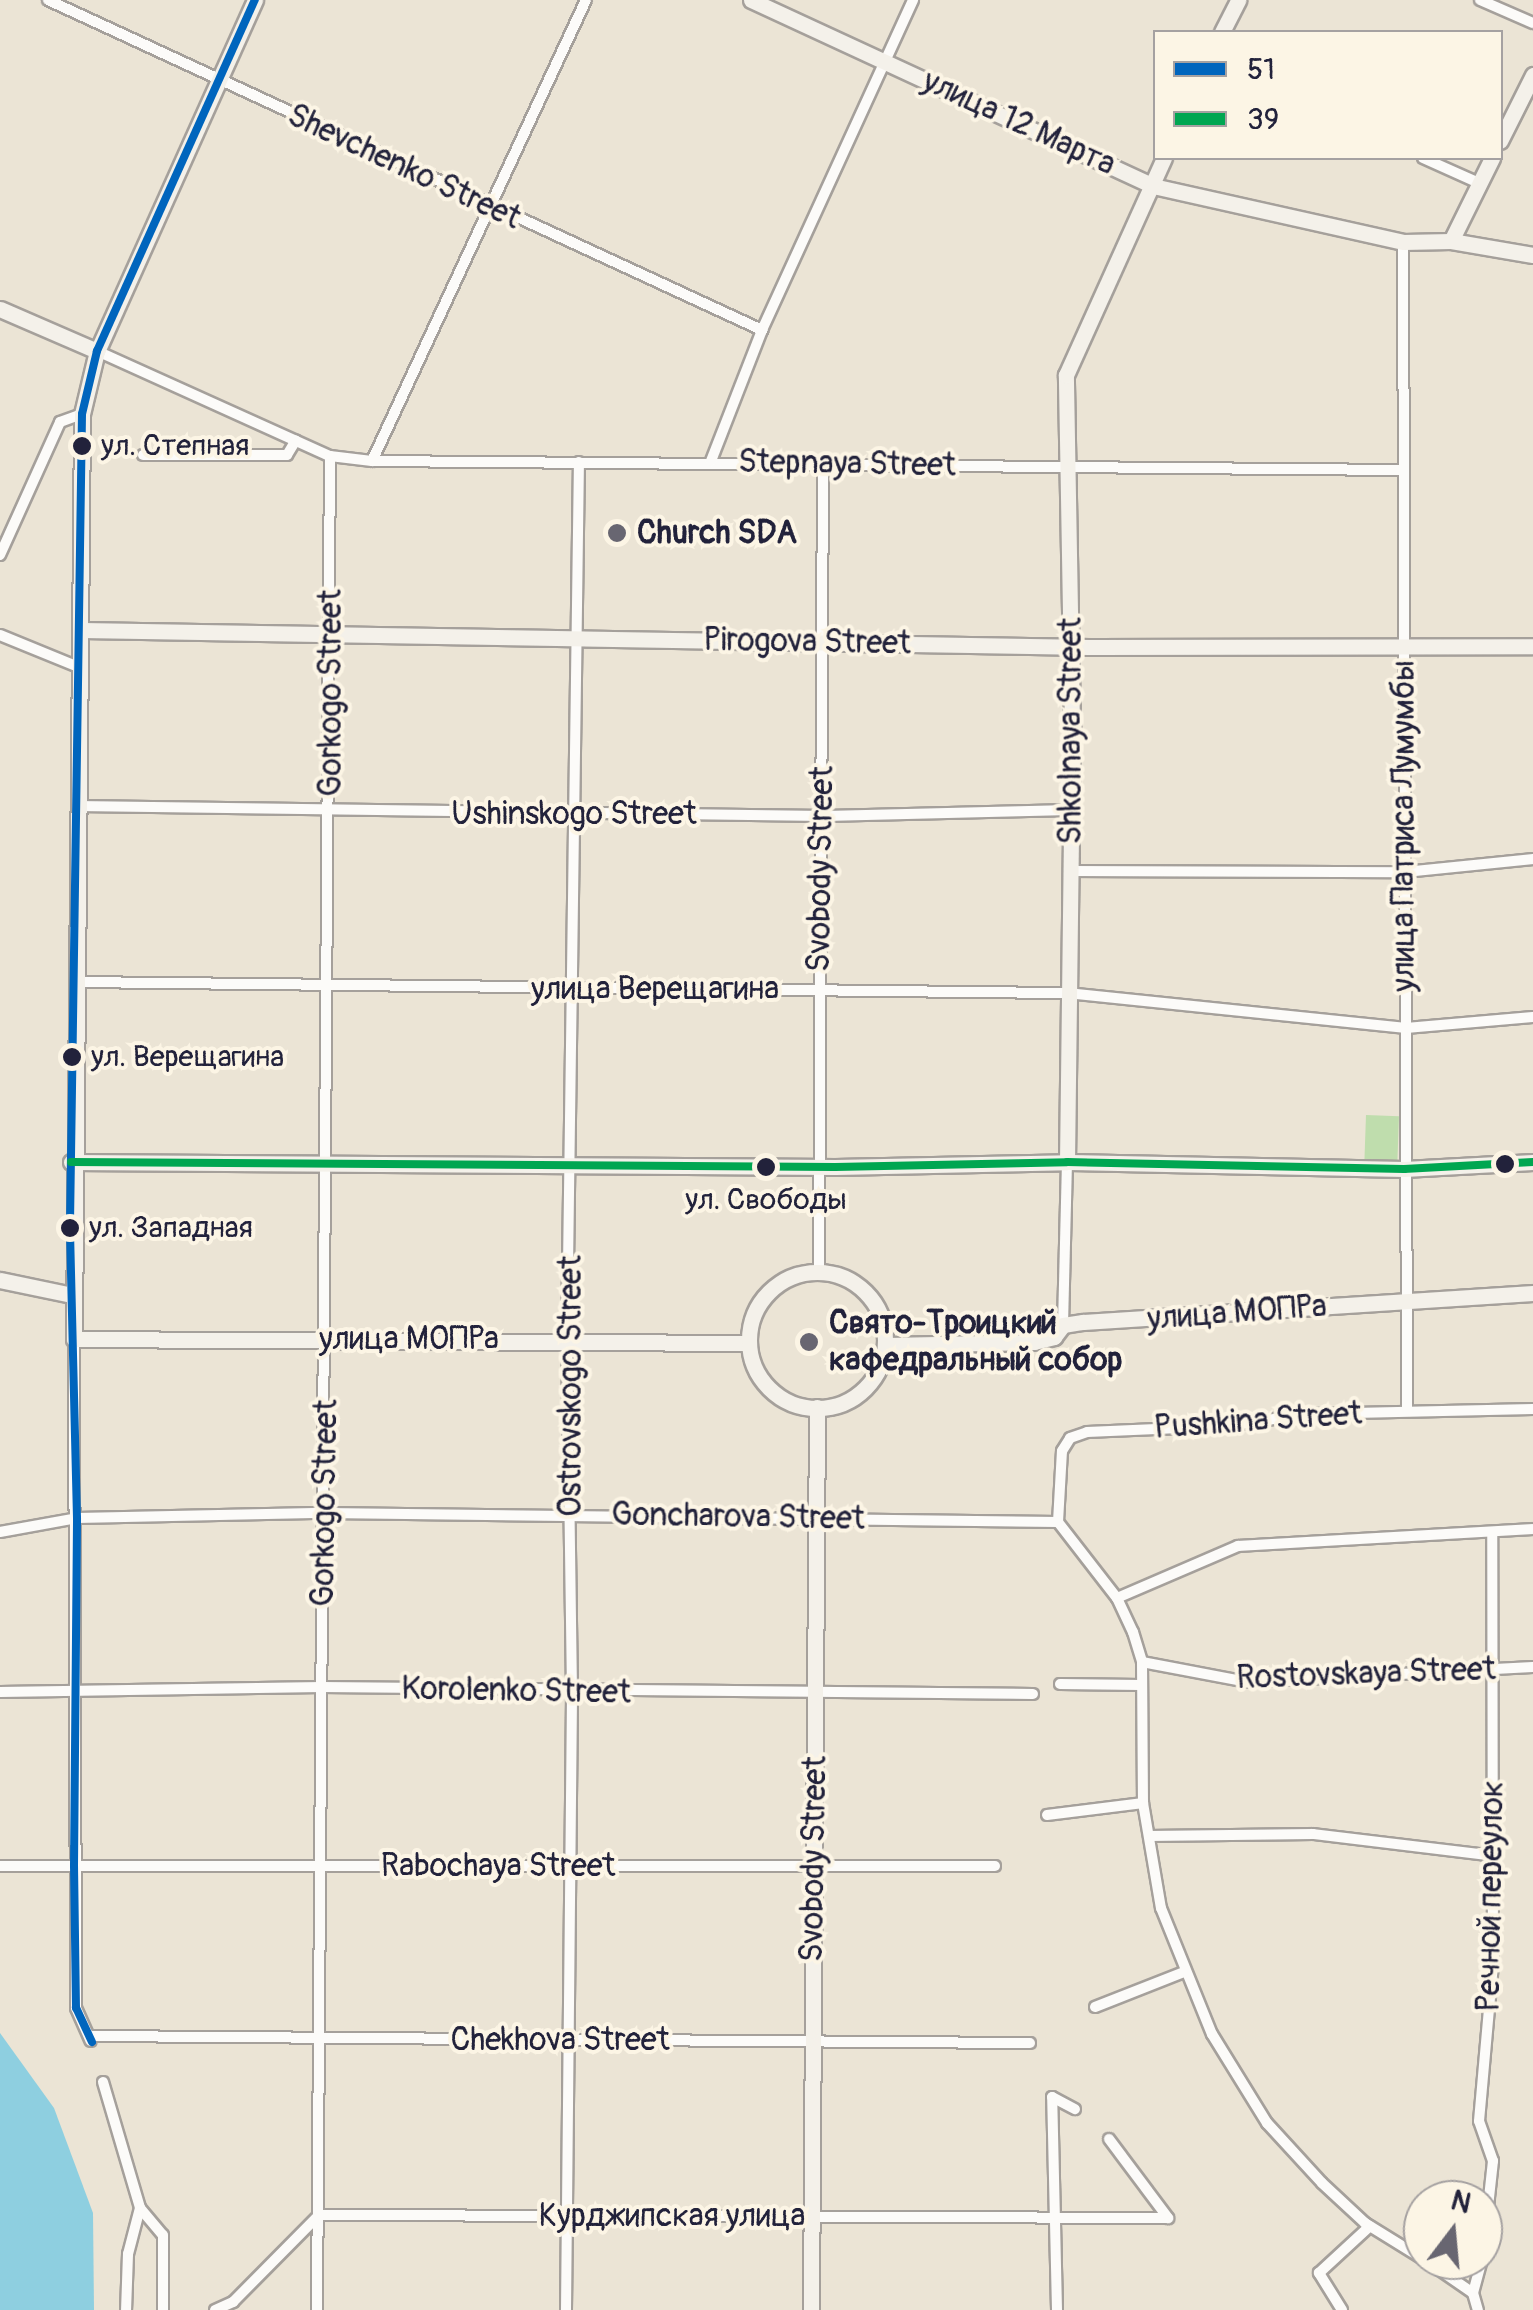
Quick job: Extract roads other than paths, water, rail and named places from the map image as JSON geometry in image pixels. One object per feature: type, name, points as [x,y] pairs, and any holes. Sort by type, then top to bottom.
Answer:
[{"type":"street","name":"Shevchenko Street","points":[[48,0],[490,208],[762,330]]},
{"type":"street","points":[[74,1866],[77,1518],[71,1162],[82,630],[82,414],[96,351],[255,0]]},
{"type":"street","points":[[372,461],[586,0]]},
{"type":"street","name":"улица 12 Марта","points":[[751,0],[1153,186],[1404,242],[1451,241],[1533,254]]},
{"type":"street","points":[[711,461],[762,330],[913,0]]},
{"type":"street","points":[[1223,30],[1238,0]]},
{"type":"street","points":[[1480,0],[1533,23]]},
{"type":"street","points":[[1503,135],[1533,75]]},
{"type":"street","name":"Shkolnaya Street","points":[[1063,1325],[1072,644],[1066,375],[1163,160]]},
{"type":"street","points":[[1428,160],[1480,183]]},
{"type":"street","points":[[1451,241],[1491,160]]},
{"type":"street","name":"улица Патриса Лумумбы","points":[[1404,242],[1401,470],[1407,1411]]},
{"type":"street","name":"Stepnaya Street","points":[[0,308],[330,456],[372,461],[1401,470]]},
{"type":"street","points":[[0,554],[60,422],[82,414]]},
{"type":"street","points":[[143,456],[287,456],[296,440]]},
{"type":"street","name":"Gorkogo Street","points":[[316,2310],[323,2038],[330,456]]},
{"type":"street","name":"Ostrovskogo Street","points":[[566,2310],[572,1692],[567,1340],[575,990],[579,462]]},
{"type":"street","name":"Svobody Street","points":[[819,1274],[823,464]]},
{"type":"street","name":"Pirogova Street","points":[[82,630],[578,642],[824,640],[1403,649],[1533,646]]},
{"type":"street","points":[[0,635],[81,668]]},
{"type":"street","name":"Ushinskogo Street","points":[[77,806],[824,816],[1070,810]]},
{"type":"street","points":[[1070,872],[1405,872],[1533,860]]},
{"type":"street","name":"улица Верещагина","points":[[74,982],[1067,994],[1406,1028],[1533,1018]]},
{"type":"street","points":[[71,1162],[820,1167],[1067,1162],[1404,1170],[1533,1162]]},
{"type":"street","points":[[819,1274],[864,1294],[886,1324],[888,1345],[874,1380],[837,1405],[816,1407],[776,1392],[760,1378],[745,1343],[763,1296],[784,1281],[819,1274]]},
{"type":"street","points":[[0,1280],[72,1295]]},
{"type":"street","name":"улица МОПРа","points":[[888,1345],[1034,1342],[1054,1337],[1063,1325],[1533,1293]]},
{"type":"street","name":"улица МОПРа","points":[[74,1338],[745,1343]]},
{"type":"street","name":"Svobody Street","points":[[811,2310],[816,1407]]},
{"type":"street","name":"Pushkina Street","points":[[1058,1522],[1062,1451],[1070,1438],[1088,1432],[1407,1411],[1533,1409]]},
{"type":"street","name":"Goncharova Street","points":[[0,1532],[77,1518],[326,1513],[1058,1522]]},
{"type":"street","points":[[1058,1522],[1117,1598],[1142,1662],[1144,1804],[1160,1908],[1212,2034],[1267,2123],[1370,2226],[1403,2246]]},
{"type":"street","points":[[1117,1598],[1238,1546],[1288,1538],[1492,1535],[1533,1529]]},
{"type":"street","name":"Речной переулок","points":[[1491,2180],[1493,2161],[1480,2121],[1495,1856],[1492,1535]]},
{"type":"street","name":"Rostovskaya Street","points":[[1142,1662],[1248,1682],[1533,1667]]},
{"type":"street","points":[[1060,1684],[1140,1685]]},
{"type":"street","name":"Korolenko Street","points":[[0,1692],[322,1687],[1033,1694]]},
{"type":"street","points":[[1047,1815],[1144,1804]]},
{"type":"street","points":[[1149,1836],[1314,1834],[1495,1856]]},
{"type":"street","name":"Rabochaya Street","points":[[0,1866],[995,1866]]},
{"type":"street","name":"Chekhova Street","points":[[74,1866],[76,2008],[91,2039],[1030,2043]]},
{"type":"street","points":[[1095,2007],[1184,1972]]},
{"type":"street","points":[[103,2082],[140,2208],[162,2235],[163,2310]]},
{"type":"street","points":[[1058,2310],[1052,2097],[1074,2109]]},
{"type":"street","name":"Курджипская улица","points":[[319,2215],[1168,2218],[1109,2139]]},
{"type":"street","points":[[126,2310],[128,2254],[140,2208]]},
{"type":"street","points":[[214,2310],[233,2302],[319,2215]]},
{"type":"street","points":[[1342,2310],[1319,2273],[1370,2226]]},
{"type":"street","points":[[1454,2280],[1473,2293],[1478,2310]]},
{"type":"street","name":"Речной переулок","points":[[1473,2293],[1476,2280]]},
{"type":"water","points":[[0,2033],[54,2108],[93,2213],[94,2310],[0,2310]]},
{"type":"place","name":"ул. Степная","points":[[82,446]]},
{"type":"place","name":"Church SDA","points":[[617,533]]},
{"type":"place","name":"ул. Верещагина","points":[[72,1057]]},
{"type":"place","name":"ул. Свободы","points":[[766,1167]]},
{"type":"place","name":"ул. Западная","points":[[70,1228]]},
{"type":"place","name":"Свято-Троицкий кафедральный собор","points":[[809,1342]]}]
